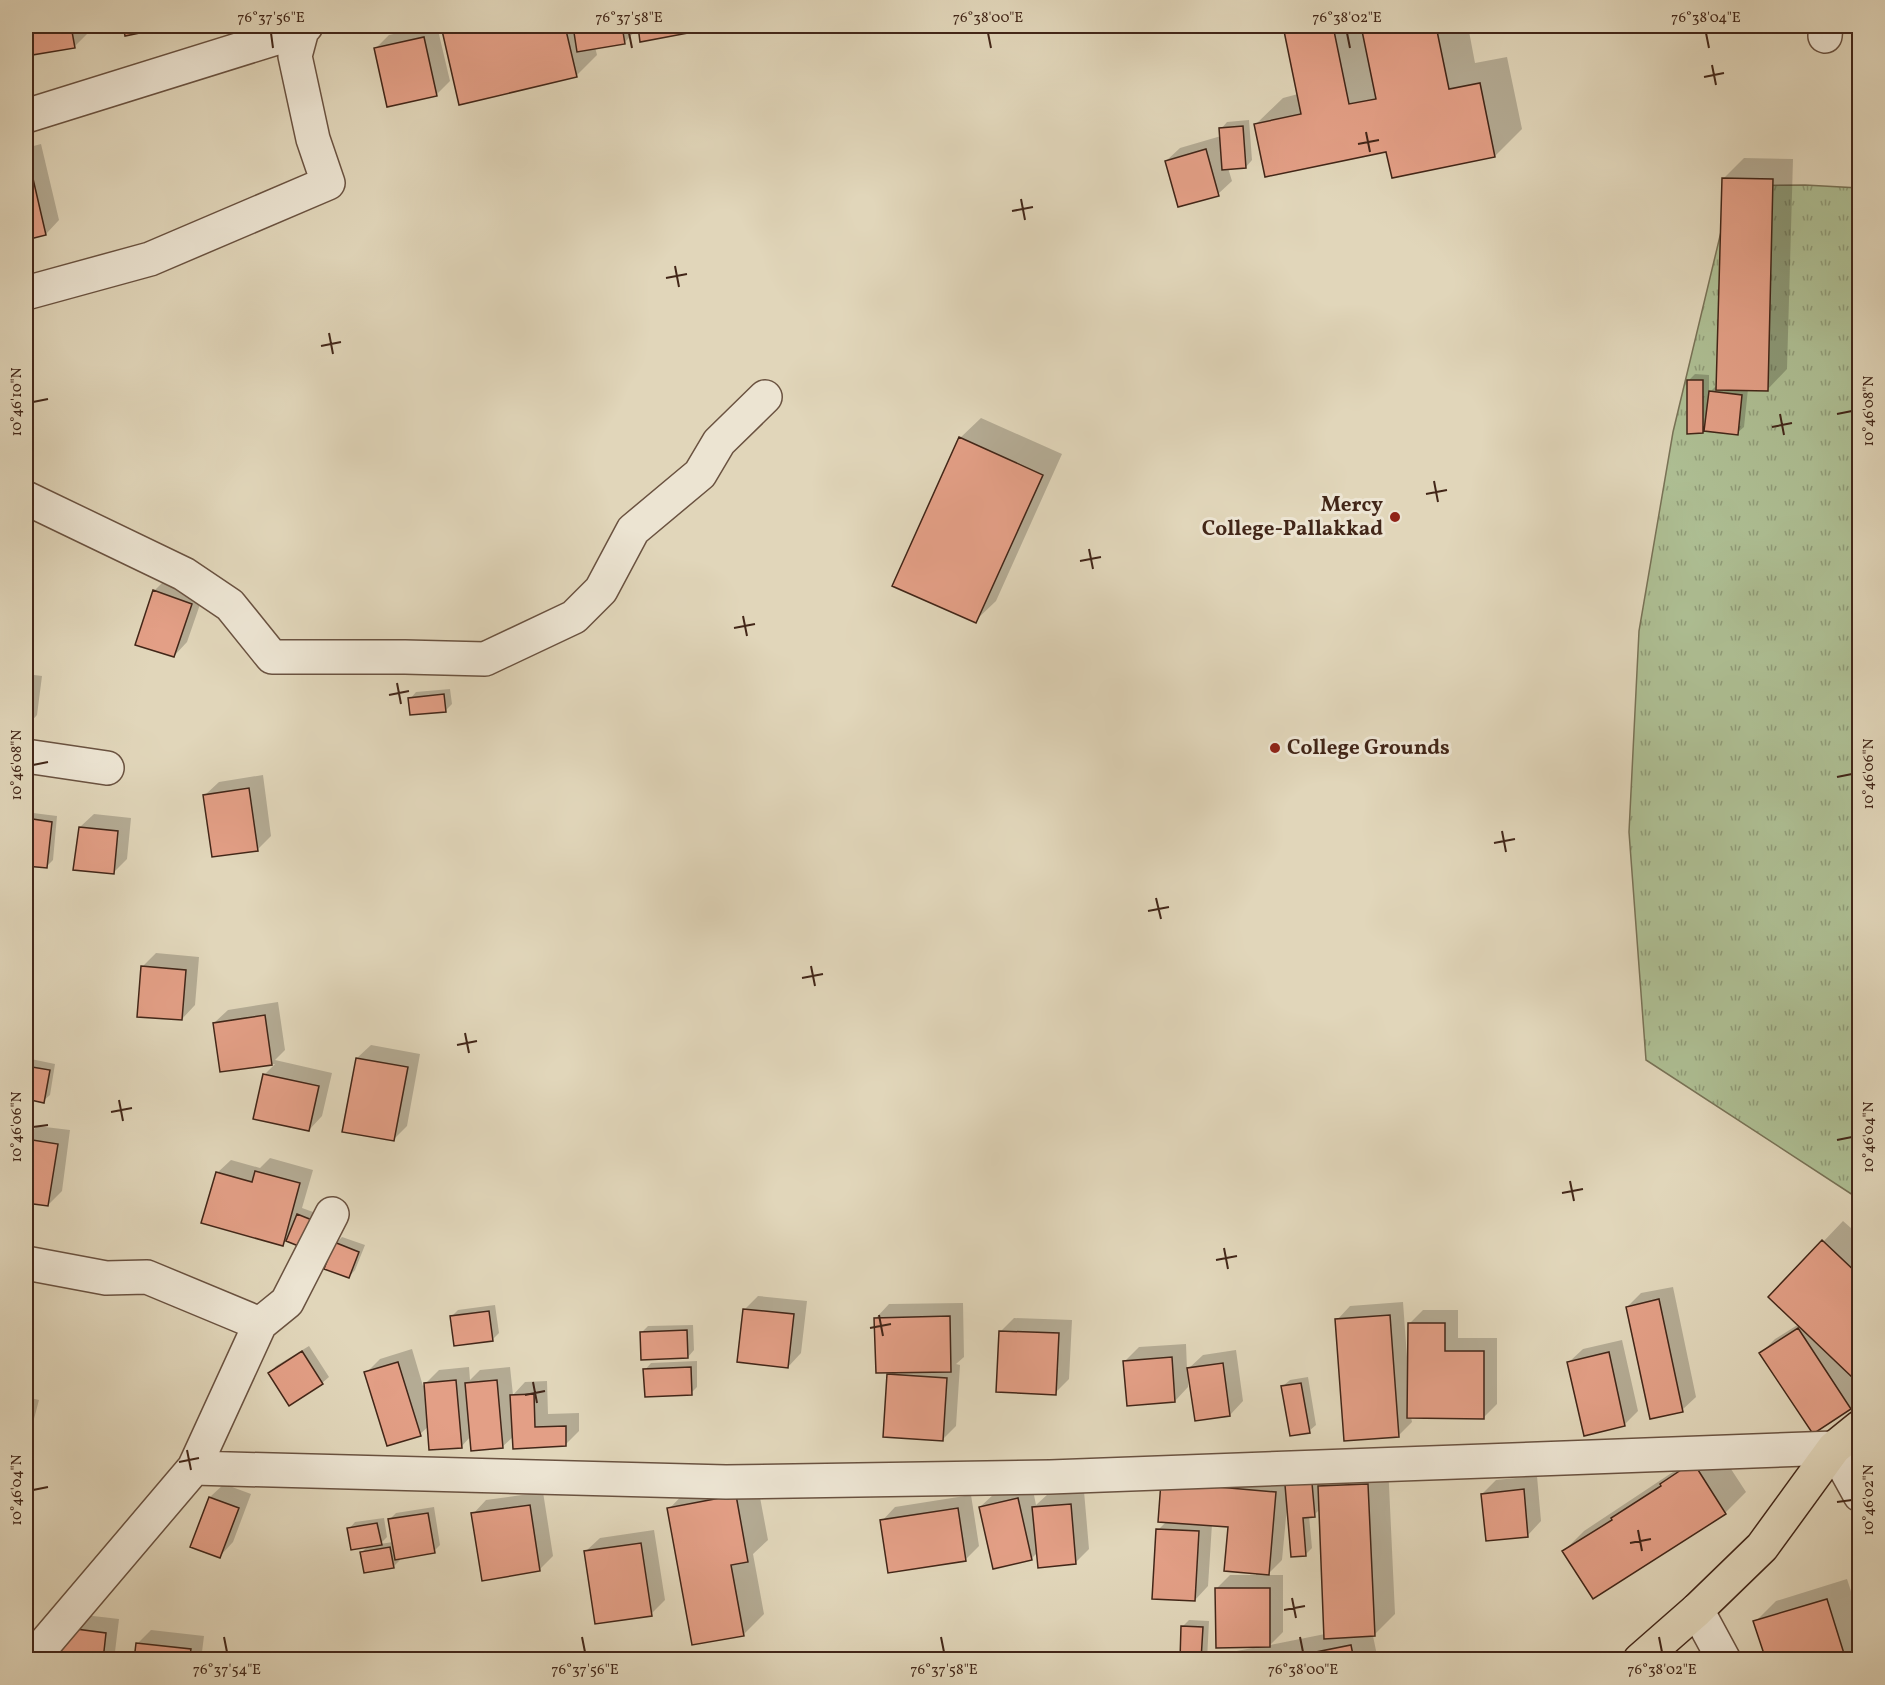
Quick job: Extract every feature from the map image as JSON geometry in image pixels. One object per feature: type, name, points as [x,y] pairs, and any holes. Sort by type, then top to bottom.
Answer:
[{"type":"main road","points":[[1640,1659],[1697,1610],[1762,1547],[1834,1448],[1860,1427]]},
{"type":"street","points":[[26,116],[304,28]]},
{"type":"street","points":[[26,293],[150,259],[328,183],[313,139],[295,56],[304,28]]},
{"type":"street","points":[[26,498],[184,574],[230,605],[272,657],[484,659],[574,617],[601,590],[633,530],[700,474],[719,442],[765,398]]},
{"type":"street","points":[[26,756],[107,768]]},
{"type":"street","points":[[31,1659],[194,1468],[260,1324],[287,1302],[332,1214]]},
{"type":"street","points":[[26,1263],[106,1278],[147,1277],[260,1324]]},
{"type":"street","points":[[194,1468],[726,1482],[1050,1477],[1834,1448],[1860,1495]]},
{"type":"street","points":[[1697,1610],[1724,1659]]},
{"type":"green space","points":[[1805,185],[1859,188],[1859,1199],[1646,1060],[1629,832],[1639,631],[1673,432],[1732,186]]},
{"type":"building","points":[[26,26],[71,26],[75,48],[26,56]]},
{"type":"building","points":[[123,26],[173,26],[125,36]]},
{"type":"building","points":[[441,26],[565,26],[577,77],[459,105]]},
{"type":"building","points":[[573,26],[622,26],[625,44],[577,52]]},
{"type":"building","points":[[638,26],[698,26],[699,31],[640,42]]},
{"type":"building","points":[[1314,26],[1333,26],[1349,104],[1376,99],[1361,26],[1436,26],[1449,89],[1480,83],[1495,157],[1392,178],[1386,152],[1265,177],[1254,124],[1301,114],[1284,31]]},
{"type":"building","points":[[1856,26],[1860,26],[1860,58],[1852,57]]},
{"type":"building","points":[[424,37],[437,96],[387,107],[374,48]]},
{"type":"building","points":[[1243,126],[1246,168],[1222,170],[1219,128]]},
{"type":"building","points":[[1206,149],[1219,196],[1178,207],[1165,161]]},
{"type":"building","points":[[26,157],[28,157],[46,235],[26,240]]},
{"type":"building","points":[[1722,178],[1773,179],[1768,391],[1716,390]]},
{"type":"building","points":[[1687,380],[1703,380],[1703,433],[1687,434]]},
{"type":"building","points":[[1709,391],[1742,395],[1738,435],[1704,431]]},
{"type":"building","points":[[959,437],[1043,475],[976,623],[892,586]]},
{"type":"building","points":[[153,590],[192,604],[174,657],[135,645]]},
{"type":"building","points":[[444,694],[446,712],[410,715],[408,698]]},
{"type":"building","points":[[249,788],[258,851],[212,857],[203,795]]},
{"type":"building","points":[[26,818],[52,822],[47,868],[26,866]]},
{"type":"building","points":[[79,827],[118,831],[114,874],[73,870]]},
{"type":"building","points":[[141,966],[186,970],[182,1020],[137,1017]]},
{"type":"building","points":[[265,1015],[272,1065],[220,1072],[213,1023]]},
{"type":"building","points":[[356,1058],[408,1067],[394,1141],[342,1132]]},
{"type":"building","points":[[26,1066],[50,1070],[44,1103],[26,1099]]},
{"type":"building","points":[[263,1074],[319,1086],[309,1131],[253,1119]]},
{"type":"building","points":[[26,1139],[58,1144],[48,1206],[26,1203]]},
{"type":"building","points":[[255,1171],[300,1183],[283,1246],[201,1223],[216,1172],[252,1182]]},
{"type":"building","points":[[297,1214],[322,1224],[311,1251],[286,1241]]},
{"type":"building","points":[[1822,1240],[1860,1276],[1860,1373],[1854,1379],[1768,1297]]},
{"type":"building","points":[[334,1242],[359,1252],[349,1278],[324,1269]]},
{"type":"building","points":[[1659,1299],[1683,1412],[1650,1419],[1626,1307]]},
{"type":"building","points":[[743,1309],[794,1314],[788,1368],[737,1362]]},
{"type":"building","points":[[489,1311],[493,1341],[454,1346],[450,1316]]},
{"type":"building","points":[[1390,1315],[1399,1437],[1344,1441],[1335,1319]]},
{"type":"building","points":[[950,1316],[951,1372],[876,1373],[874,1318]]},
{"type":"building","points":[[1408,1323],[1445,1323],[1445,1351],[1484,1351],[1484,1419],[1407,1418]]},
{"type":"building","points":[[1798,1328],[1851,1409],[1813,1434],[1759,1353]]},
{"type":"building","points":[[687,1330],[688,1358],[641,1360],[640,1332]]},
{"type":"building","points":[[999,1331],[1059,1333],[1056,1395],[996,1392]]},
{"type":"building","points":[[302,1351],[323,1384],[289,1406],[268,1373]]},
{"type":"building","points":[[1609,1352],[1625,1426],[1584,1436],[1567,1362]]},
{"type":"building","points":[[1172,1357],[1175,1402],[1127,1406],[1123,1361]]},
{"type":"building","points":[[398,1362],[421,1436],[387,1446],[364,1372]]},
{"type":"building","points":[[1223,1363],[1230,1416],[1195,1421],[1187,1368]]},
{"type":"building","points":[[691,1367],[692,1395],[645,1397],[643,1369]]},
{"type":"building","points":[[887,1374],[947,1378],[943,1441],[883,1437]]},
{"type":"building","points":[[456,1380],[462,1448],[429,1450],[424,1383]]},
{"type":"building","points":[[497,1380],[503,1448],[471,1451],[465,1383]]},
{"type":"building","points":[[1301,1383],[1310,1433],[1290,1436],[1281,1386]]},
{"type":"building","points":[[534,1394],[535,1427],[566,1426],[566,1446],[513,1449],[510,1395]]},
{"type":"building","points":[[1693,1462],[1726,1514],[1593,1599],[1562,1551],[1612,1520],[1611,1518]]},
{"type":"building","points":[[1161,1482],[1276,1492],[1269,1575],[1224,1571],[1228,1527],[1158,1522]]},
{"type":"building","points":[[1312,1483],[1315,1517],[1303,1518],[1306,1556],[1291,1557],[1285,1485]]},
{"type":"building","points":[[1368,1484],[1375,1636],[1324,1639],[1318,1486]]},
{"type":"building","points":[[1524,1489],[1528,1537],[1486,1541],[1481,1494]]},
{"type":"building","points":[[736,1495],[748,1562],[731,1565],[744,1636],[692,1645],[667,1508]]},
{"type":"building","points":[[209,1497],[239,1508],[220,1558],[190,1547]]},
{"type":"building","points":[[1018,1498],[1032,1560],[993,1569],[979,1507]]},
{"type":"building","points":[[1071,1504],[1076,1564],[1038,1568],[1032,1507]]},
{"type":"building","points":[[530,1505],[540,1571],[482,1581],[471,1513]]},
{"type":"building","points":[[958,1508],[966,1561],[888,1573],[880,1520]]},
{"type":"building","points":[[428,1513],[435,1553],[395,1560],[388,1519]]},
{"type":"building","points":[[377,1523],[382,1545],[351,1550],[347,1528]]},
{"type":"building","points":[[1156,1529],[1199,1531],[1195,1601],[1152,1599]]},
{"type":"building","points":[[641,1543],[652,1616],[595,1624],[584,1551]]},
{"type":"building","points":[[390,1547],[394,1568],[364,1573],[360,1552]]},
{"type":"building","points":[[1215,1588],[1270,1588],[1270,1647],[1216,1648]]},
{"type":"building","points":[[1827,1599],[1846,1660],[1766,1660],[1753,1621]]},
{"type":"building","points":[[1181,1626],[1203,1627],[1201,1660],[1180,1660]]},
{"type":"building","points":[[61,1627],[106,1633],[103,1660],[57,1660]]},
{"type":"building","points":[[136,1643],[191,1649],[189,1660],[134,1660]]},
{"type":"building","points":[[1351,1645],[1354,1660],[1276,1660]]},
{"type":"place","name":"Mercy College-Pallakkad","points":[[1395,517]]},
{"type":"place","name":"College Grounds","points":[[1275,748]]}]
